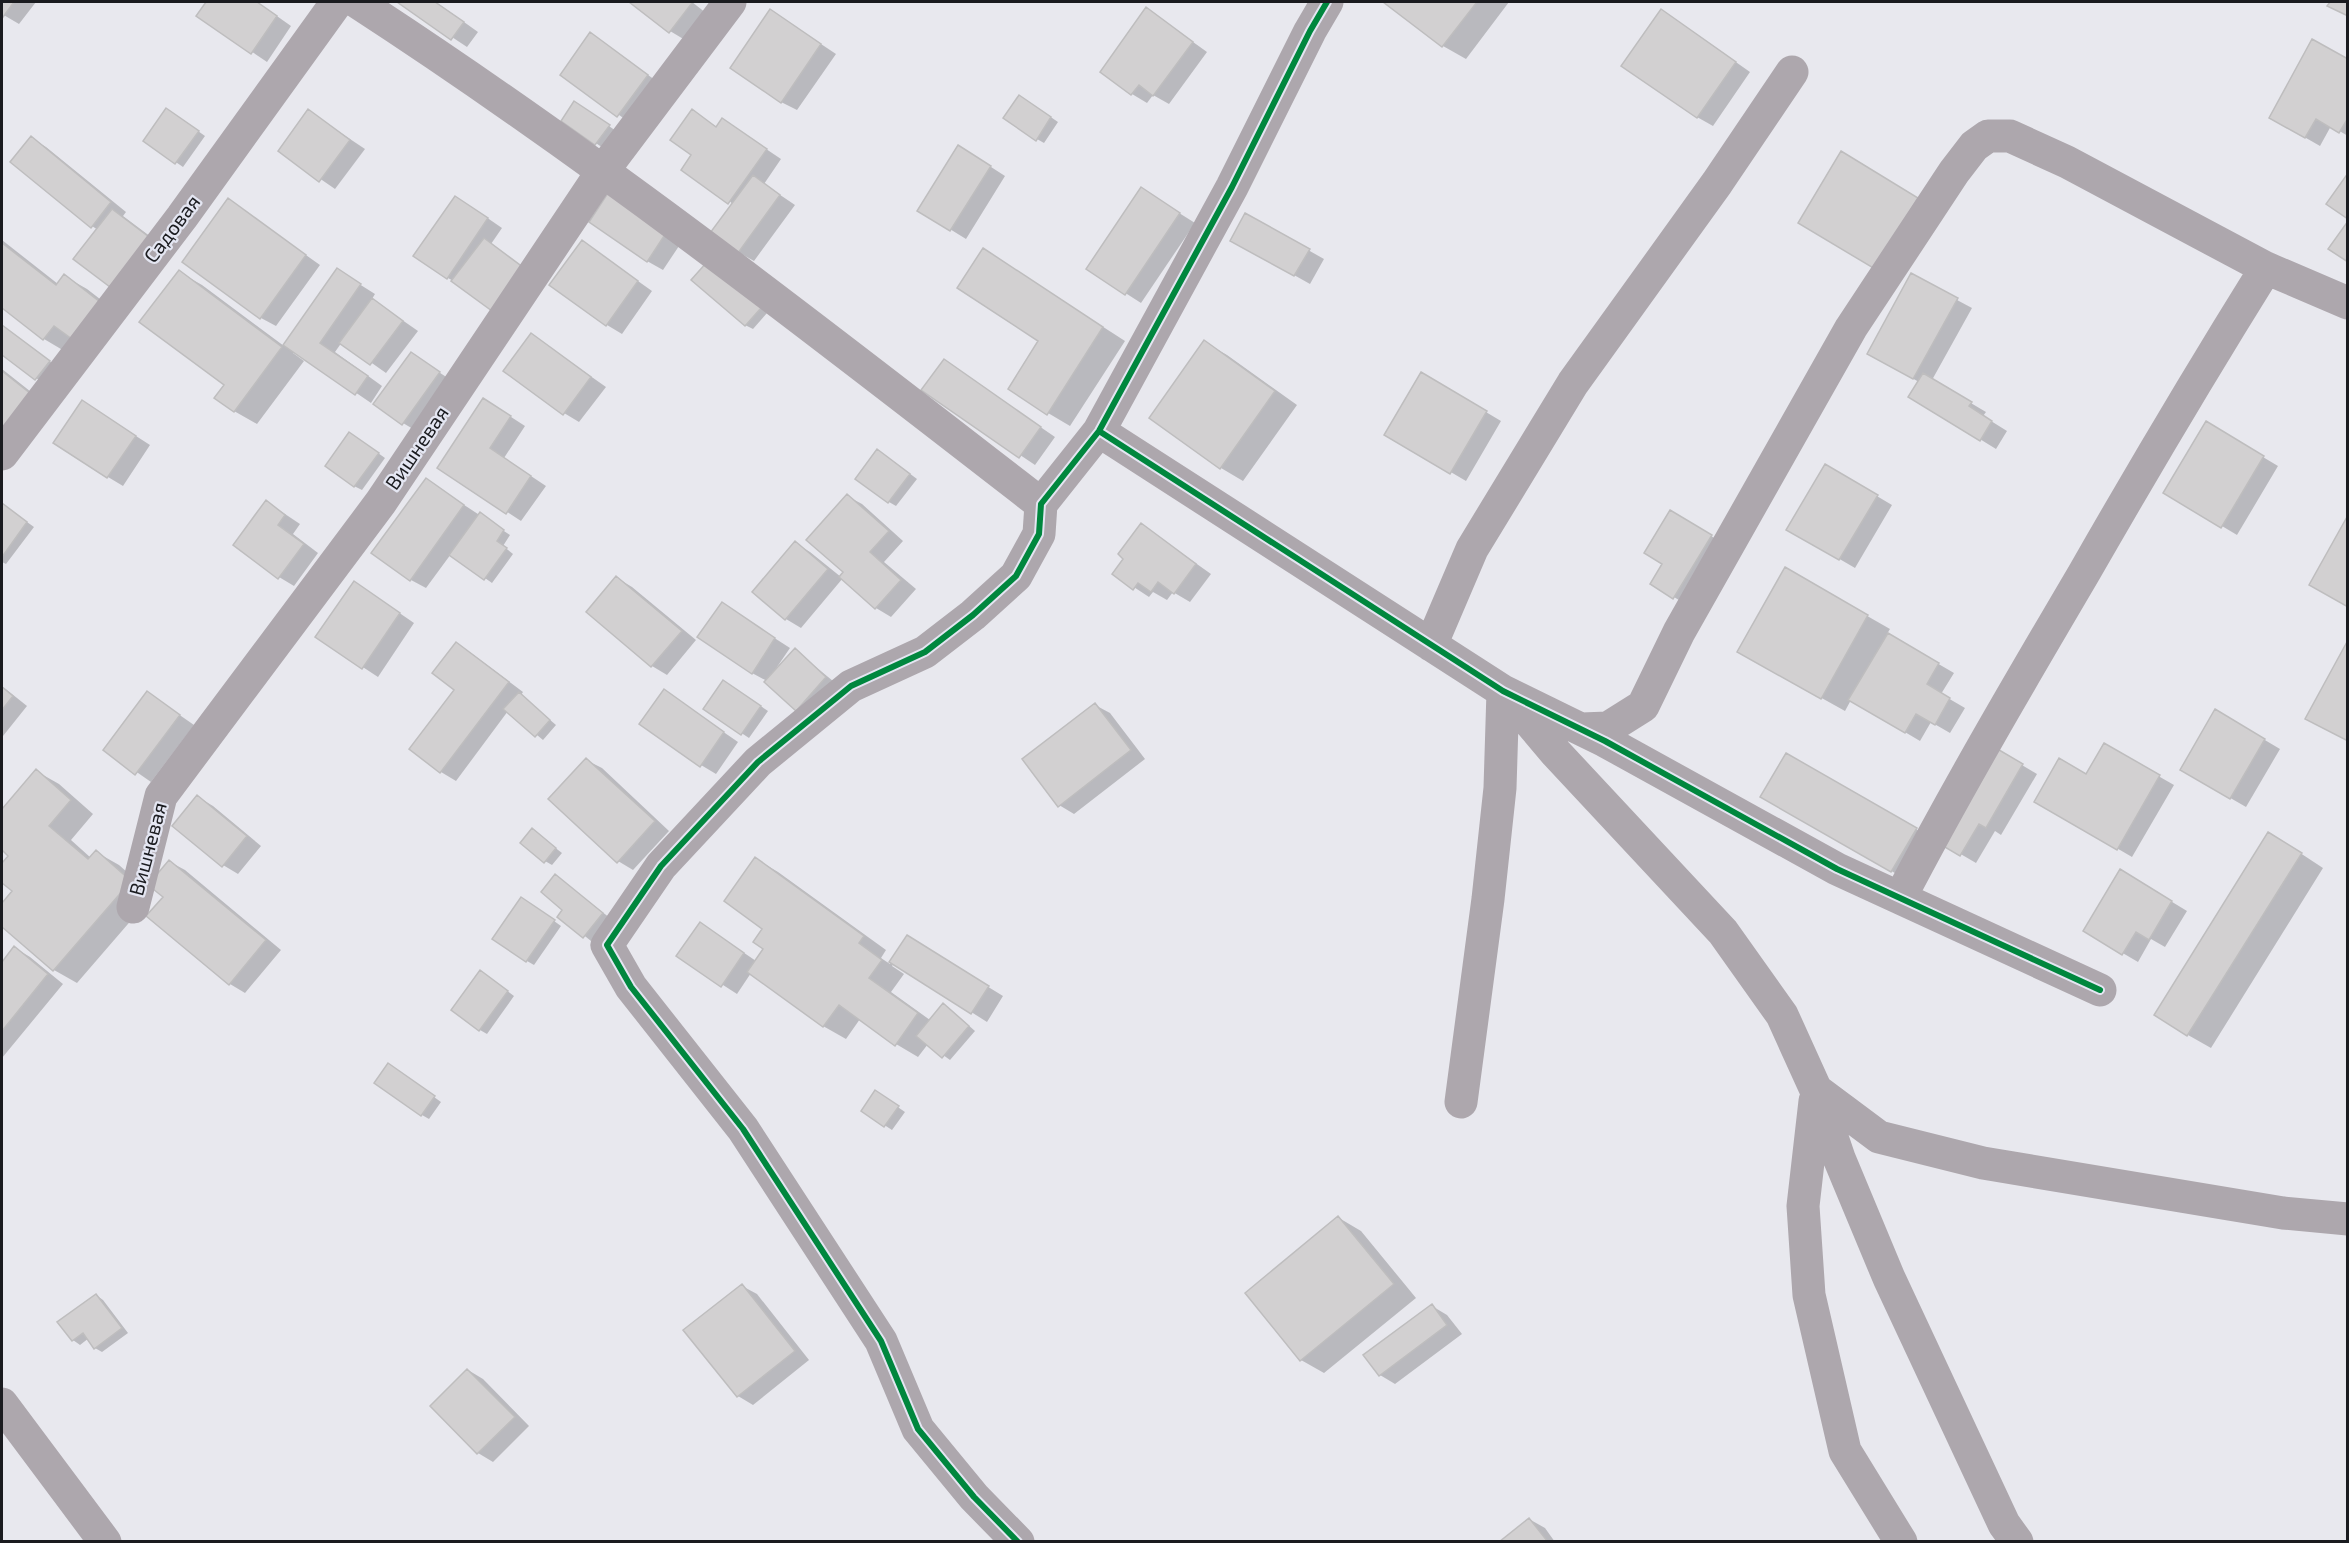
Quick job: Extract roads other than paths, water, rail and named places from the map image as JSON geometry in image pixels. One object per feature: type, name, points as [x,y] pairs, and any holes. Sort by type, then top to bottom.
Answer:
[{"type":"street","name":"Садовая","points":[[2,454],[182,217],[337,2]]},
{"type":"street","points":[[357,2],[460,69],[736,270],[1041,504]]},
{"type":"street","name":"Вишневая","points":[[133,907],[161,796],[381,502],[602,172],[730,2]]},
{"type":"street","points":[[1018,1542],[974,1497],[918,1429],[881,1341],[743,1129],[632,987],[607,945],[661,866],[758,762],[851,686],[925,652],[974,615],[1016,576],[1039,534],[1041,504],[1099,431],[1232,187],[1310,31],[1327,2]]},
{"type":"street","points":[[1431,645],[1472,549],[1573,383],[1717,183],[1792,72]]},
{"type":"street","points":[[1581,729],[1608,728],[1643,706],[1679,632],[1851,328],[1954,172],[1974,146],[1988,136],[2010,136],[2067,162],[2266,268],[2348,303]]},
{"type":"street","points":[[1900,898],[1947,809],[2047,635],[2203,369],[2266,268]]},
{"type":"street","points":[[1099,431],[1503,691],[1581,729],[1837,869],[2100,990]]},
{"type":"street","points":[[1503,691],[1556,753],[1723,932],[1782,1015],[1816,1090],[1839,1158],[1888,1278],[2004,1524],[2017,1542]]},
{"type":"street","points":[[1461,1102],[1490,888],[1500,789],[1503,691]]},
{"type":"street","points":[[1816,1090],[1880,1137],[1983,1163],[2283,1212],[2348,1219]]},
{"type":"street","points":[[1816,1090],[1803,1206],[1809,1295],[1845,1451],[1901,1542]]},
{"type":"street","points":[[2,1404],[105,1542]]}]
